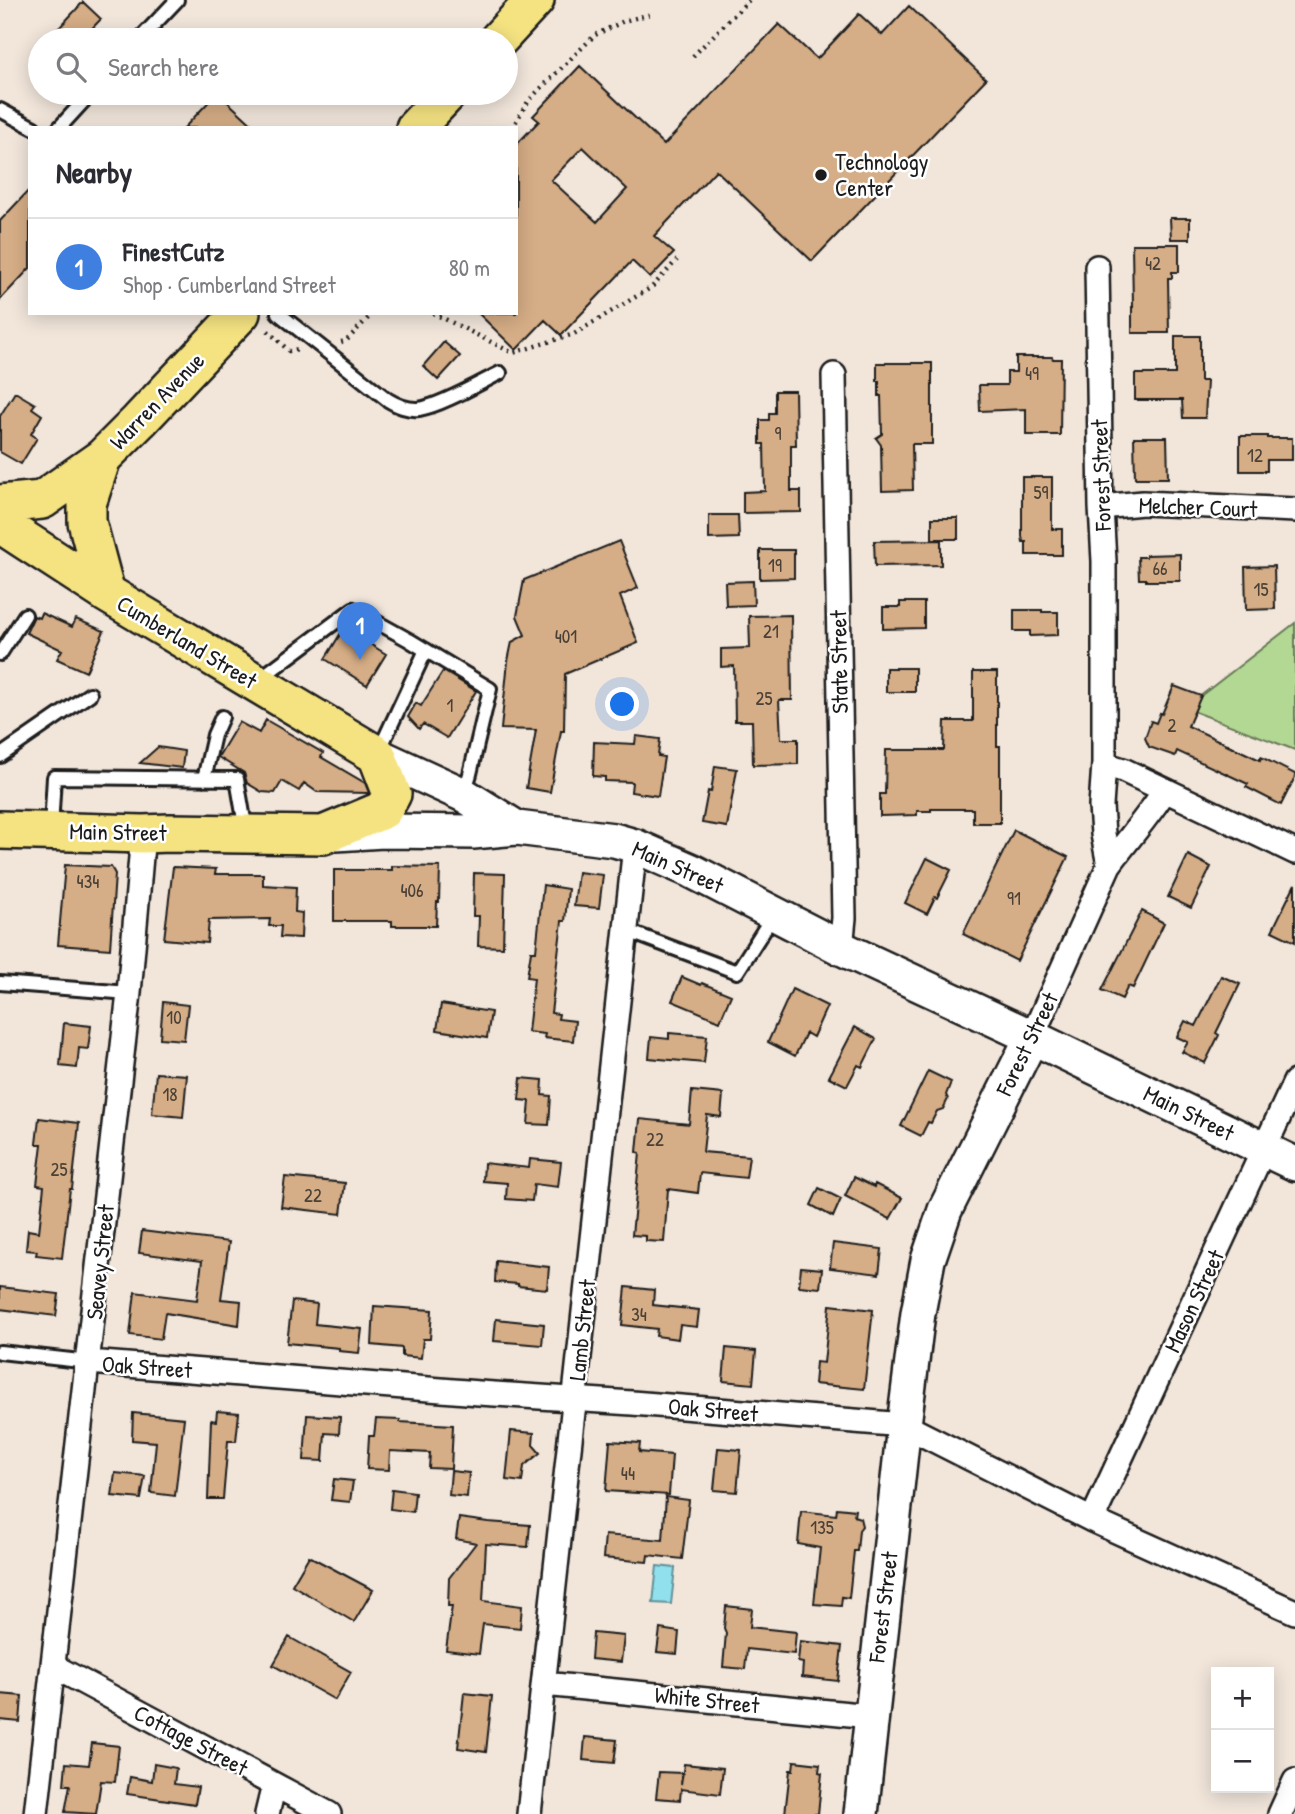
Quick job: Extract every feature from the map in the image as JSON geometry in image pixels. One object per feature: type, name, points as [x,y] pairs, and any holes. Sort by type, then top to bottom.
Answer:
[{"type":"main road","points":[[509,28],[535,0]]},
{"type":"main road","points":[[417,126],[437,105]]},
{"type":"main road","name":"Warren Avenue","points":[[0,504],[42,500],[102,457],[239,315]]},
{"type":"main road","name":"Warren Avenue","points":[[102,457],[87,504],[87,522],[106,593]]},
{"type":"main road","name":"Cumberland Street","points":[[0,524],[106,593],[377,755],[464,795],[517,828]]},
{"type":"main road","points":[[323,835],[383,810],[392,794],[377,755]]},
{"type":"main road","name":"Main Street","points":[[0,830],[323,835],[383,831],[472,832],[517,828],[614,840],[635,846],[692,871],[841,948],[1295,1164]]},
{"type":"main road","name":"Forest Street","points":[[860,1814],[904,1425],[918,1312],[928,1260],[946,1210],[1032,1038]]},
{"type":"street","name":"Forest Street","points":[[1032,1038],[1108,865],[1101,806],[1104,764],[1104,574],[1097,267]]},
{"type":"street","name":"State Street","points":[[834,375],[844,918],[841,948]]},
{"type":"street","name":"Melcher Court","points":[[1101,507],[1143,503],[1295,510]]},
{"type":"street","points":[[1104,764],[1124,769],[1295,852]]},
{"type":"street","points":[[1108,865],[1148,817],[1165,790]]},
{"type":"street","name":"Seavey Street","points":[[36,1814],[89,1362],[129,993],[143,834]]},
{"type":"street","name":"Lamb Street","points":[[529,1814],[635,846]]},
{"type":"street","name":"Mason Street","points":[[1092,1520],[1295,1082]]},
{"type":"street","name":"Oak Street","points":[[89,1362],[904,1425],[1092,1520],[1295,1612]]},
{"type":"street","name":"Cottage Street","points":[[53,1666],[329,1814]]},
{"type":"street","name":"White Street","points":[[544,1684],[870,1716]]},
{"type":"street","points":[[1280,1814],[1295,1781]]},
{"type":"street","points":[[267,1814],[274,1785]]},
{"type":"lane","points":[[150,28],[177,0]]},
{"type":"lane","points":[[61,126],[80,105]]},
{"type":"lane","points":[[0,110],[30,126]]},
{"type":"lane","points":[[281,315],[388,400],[402,408],[418,409],[433,405],[500,373]]},
{"type":"lane","points":[[255,682],[353,609],[490,689],[464,795]]},
{"type":"lane","points":[[0,654],[25,615]]},
{"type":"lane","points":[[377,755],[426,650]]},
{"type":"lane","points":[[0,756],[90,694]]},
{"type":"lane","points":[[204,779],[214,735],[222,717]]},
{"type":"lane","points":[[51,831],[54,777],[237,779],[246,834]]},
{"type":"lane","points":[[625,930],[737,972],[774,914]]},
{"type":"lane","points":[[0,982],[129,993]]},
{"type":"lane","points":[[0,1352],[89,1362]]},
{"type":"path","points":[[693,56],[749,0]]},
{"type":"path","points":[[513,126],[529,100],[595,35],[625,21],[651,14]]},
{"type":"path","points":[[437,315],[513,353],[574,334],[652,287],[677,260]]},
{"type":"green space","points":[[1295,623],[1295,750],[1185,708]]},
{"type":"water","points":[[657,1566],[675,1568],[671,1604],[653,1603]]},
{"type":"building","points":[[83,2],[101,19],[92,28],[59,28]]},
{"type":"building","name":"Technology Center","points":[[909,6],[986,79],[812,261],[716,170],[654,236],[674,253],[650,278],[632,261],[561,335],[545,320],[516,350],[480,315],[518,315],[518,143],[539,121],[533,116],[580,66],[664,145],[779,24],[817,59],[859,14],[882,35]],"holes":[[[583,147],[627,189],[597,222],[551,180]]]},
{"type":"building","points":[[206,105],[231,105],[254,126],[186,126]]},
{"type":"building","points":[[28,191],[28,270],[0,300],[0,221]]},
{"type":"building","points":[[1170,218],[1190,218],[1190,239],[1171,239]]},
{"type":"building","points":[[1132,244],[1179,244],[1179,272],[1172,272],[1172,278],[1168,278],[1169,333],[1132,333]]},
{"type":"building","points":[[1175,336],[1200,336],[1200,381],[1207,381],[1205,418],[1183,418],[1182,400],[1135,400],[1135,374],[1175,374]]},
{"type":"building","points":[[444,342],[460,356],[438,380],[423,366]]},
{"type":"building","points":[[1016,357],[1061,359],[1060,435],[1026,435],[1026,409],[980,411],[979,385],[1007,385],[1007,372],[1016,372]]},
{"type":"building","points":[[877,363],[932,363],[932,444],[912,444],[913,490],[882,491],[881,445],[876,438],[882,434]]},
{"type":"building","points":[[775,391],[795,391],[796,445],[791,445],[791,491],[801,491],[801,512],[743,513],[743,492],[765,491],[764,444],[760,444],[760,420],[769,420],[769,413],[775,413]]},
{"type":"building","points":[[15,392],[35,404],[32,408],[42,415],[31,434],[37,438],[21,464],[0,452],[0,416]]},
{"type":"building","points":[[1240,436],[1292,438],[1292,460],[1267,460],[1267,471],[1240,471]]},
{"type":"building","points":[[1134,437],[1167,437],[1168,478],[1135,478]]},
{"type":"building","points":[[1022,477],[1052,477],[1052,529],[1062,529],[1062,555],[1026,555],[1026,542],[1023,542],[1022,536]]},
{"type":"building","points":[[709,515],[738,515],[739,538],[709,539]]},
{"type":"building","points":[[932,518],[958,518],[958,539],[932,539]]},
{"type":"building","points":[[941,540],[941,565],[875,566],[874,541]]},
{"type":"building","points":[[619,541],[638,588],[620,596],[638,643],[565,674],[564,731],[561,731],[550,792],[526,788],[536,730],[501,729],[512,642],[525,635],[517,616],[524,580]]},
{"type":"building","points":[[760,550],[794,550],[794,578],[760,579]]},
{"type":"building","points":[[1180,554],[1180,581],[1139,579],[1138,557]]},
{"type":"building","points":[[1274,566],[1275,609],[1246,610],[1245,567]]},
{"type":"building","points":[[753,581],[754,605],[726,606],[725,582]]},
{"type":"building","points":[[900,602],[924,602],[924,628],[883,629],[883,607],[900,607]]},
{"type":"building","points":[[1014,610],[1058,612],[1058,635],[1030,636],[1030,631],[1014,631]]},
{"type":"building","points":[[41,613],[72,627],[76,619],[104,631],[86,672],[57,659],[62,650],[26,633],[34,616],[39,618]]},
{"type":"building","points":[[791,615],[792,700],[779,700],[781,739],[798,739],[798,764],[753,765],[752,721],[735,721],[734,666],[721,667],[721,649],[750,648],[749,616]]},
{"type":"building","points":[[344,628],[386,654],[367,685],[325,659]]},
{"type":"building","points":[[886,668],[915,668],[915,692],[886,692]]},
{"type":"building","points":[[443,671],[476,691],[447,738],[423,724],[419,729],[408,717],[416,703],[421,706]]},
{"type":"building","points":[[973,672],[997,672],[1000,823],[973,823],[973,809],[931,809],[917,811],[917,815],[880,816],[880,794],[885,794],[886,750],[944,750],[945,721],[973,721]]},
{"type":"building","points":[[1174,686],[1201,696],[1188,726],[1295,774],[1281,805],[1246,787],[1248,784],[1177,751],[1175,756],[1149,747],[1145,738],[1151,721],[1156,723],[1160,713],[1162,714]]},
{"type":"building","points":[[266,720],[323,753],[321,757],[365,783],[369,793],[317,792],[304,783],[299,791],[282,781],[275,793],[262,792],[247,783],[244,773],[218,757],[239,722],[259,733]]},
{"type":"building","points":[[636,736],[660,739],[658,756],[664,757],[658,796],[631,792],[632,782],[605,781],[605,777],[593,776],[594,742],[635,744]]},
{"type":"building","points":[[158,747],[184,751],[182,768],[140,763]]},
{"type":"building","points":[[715,766],[737,769],[727,827],[702,823]]},
{"type":"building","points":[[1014,830],[1068,857],[1017,961],[963,934]]},
{"type":"building","points":[[1188,855],[1211,867],[1191,908],[1168,897]]},
{"type":"building","points":[[927,858],[951,870],[927,914],[905,903]]},
{"type":"building","points":[[65,865],[111,867],[115,874],[110,949],[58,945]]},
{"type":"building","points":[[392,866],[440,867],[436,926],[392,926],[392,921],[334,921],[334,870],[392,870]]},
{"type":"building","points":[[173,867],[216,869],[215,874],[263,874],[263,885],[296,887],[295,912],[302,913],[301,938],[280,937],[281,926],[269,926],[270,919],[209,920],[207,943],[164,939]]},
{"type":"building","points":[[578,872],[603,875],[599,908],[574,906]]},
{"type":"building","points":[[474,873],[505,874],[503,947],[478,946],[479,916],[473,916]]},
{"type":"building","points":[[1295,884],[1295,942],[1272,931]]},
{"type":"building","points":[[543,885],[568,889],[551,1013],[559,1014],[558,1019],[575,1021],[573,1041],[544,1038],[545,1034],[528,1032],[534,978],[527,977],[531,951],[536,951]]},
{"type":"building","points":[[1142,911],[1164,923],[1133,988],[1128,986],[1122,999],[1102,990]]},
{"type":"building","points":[[1221,976],[1240,984],[1205,1063],[1182,1052],[1188,1042],[1177,1037],[1185,1021],[1196,1026]]},
{"type":"building","points":[[682,977],[731,995],[720,1021],[672,1001]]},
{"type":"building","points":[[792,989],[827,1006],[813,1037],[806,1033],[795,1056],[768,1042]]},
{"type":"building","points":[[163,1002],[188,1005],[184,1040],[160,1038]]},
{"type":"building","points":[[441,1004],[491,1012],[487,1038],[437,1030]]},
{"type":"building","points":[[64,1023],[91,1026],[88,1049],[79,1048],[77,1068],[60,1066]]},
{"type":"building","points":[[855,1027],[876,1039],[862,1067],[858,1065],[847,1086],[829,1077]]},
{"type":"building","points":[[669,1033],[707,1036],[704,1063],[649,1058],[651,1037],[669,1039]]},
{"type":"building","points":[[928,1071],[951,1082],[943,1109],[937,1111],[931,1123],[928,1122],[921,1136],[901,1126]]},
{"type":"building","points":[[156,1073],[187,1075],[183,1117],[152,1114]]},
{"type":"building","points":[[521,1078],[543,1080],[542,1095],[551,1096],[549,1125],[528,1124],[530,1101],[519,1100]]},
{"type":"building","points":[[692,1091],[723,1094],[721,1117],[707,1115],[703,1152],[749,1156],[746,1178],[700,1173],[698,1193],[668,1189],[664,1242],[646,1241],[646,1236],[632,1235],[640,1153],[637,1152],[640,1119],[689,1124]]},
{"type":"building","points":[[39,1118],[79,1123],[62,1258],[36,1255],[37,1251],[26,1250],[28,1230],[39,1232],[44,1186],[37,1185],[42,1144],[36,1144]]},
{"type":"building","points":[[530,1159],[561,1162],[558,1187],[534,1184],[532,1201],[506,1199],[507,1183],[483,1181],[484,1163],[529,1168]]},
{"type":"building","points":[[285,1177],[345,1183],[341,1214],[281,1207]]},
{"type":"building","points":[[854,1177],[902,1198],[890,1219],[845,1196]]},
{"type":"building","points":[[819,1188],[841,1199],[833,1217],[811,1205]]},
{"type":"building","points":[[142,1231],[229,1242],[221,1299],[241,1301],[239,1325],[165,1313],[161,1339],[130,1335],[135,1292],[197,1300],[202,1261],[139,1253]]},
{"type":"building","points":[[833,1243],[882,1249],[879,1274],[830,1268]]},
{"type":"building","points":[[496,1261],[549,1267],[547,1289],[495,1282]]},
{"type":"building","points":[[801,1267],[822,1269],[820,1288],[799,1286]]},
{"type":"building","points":[[0,1287],[59,1294],[56,1316],[0,1309]]},
{"type":"building","points":[[626,1287],[654,1290],[653,1305],[699,1310],[697,1327],[680,1325],[678,1339],[656,1336],[657,1329],[622,1325]]},
{"type":"building","points":[[292,1301],[317,1304],[315,1324],[362,1329],[359,1353],[339,1351],[339,1348],[287,1343]]},
{"type":"building","points":[[830,1305],[873,1310],[864,1389],[814,1384],[816,1362],[824,1363]]},
{"type":"building","points":[[374,1306],[432,1310],[430,1339],[423,1339],[421,1358],[402,1356],[402,1348],[372,1345]]},
{"type":"building","points":[[496,1319],[544,1324],[542,1345],[494,1341]]},
{"type":"building","points":[[726,1348],[756,1351],[753,1384],[723,1381]]},
{"type":"building","points":[[217,1411],[239,1413],[236,1441],[228,1441],[223,1499],[208,1499],[211,1420],[216,1421]]},
{"type":"building","points":[[133,1413],[184,1418],[175,1496],[151,1493],[156,1442],[132,1440]]},
{"type":"building","points":[[307,1415],[340,1417],[339,1434],[325,1433],[323,1461],[304,1460]]},
{"type":"building","points":[[376,1419],[453,1425],[451,1469],[429,1468],[430,1453],[390,1451],[389,1470],[367,1469],[369,1436],[374,1436]]},
{"type":"building","points":[[511,1431],[534,1433],[533,1445],[540,1453],[524,1466],[522,1482],[506,1480]]},
{"type":"building","points":[[610,1441],[640,1443],[639,1452],[672,1455],[669,1495],[606,1491]]},
{"type":"building","points":[[718,1448],[741,1450],[737,1492],[714,1490]]},
{"type":"building","points":[[451,1471],[469,1473],[467,1497],[449,1495]]},
{"type":"building","points":[[115,1473],[145,1476],[141,1499],[112,1496]]},
{"type":"building","points":[[334,1479],[353,1481],[350,1502],[331,1500]]},
{"type":"building","points":[[392,1489],[415,1492],[413,1512],[390,1509]]},
{"type":"building","points":[[666,1497],[689,1500],[682,1559],[648,1555],[647,1562],[603,1558],[605,1535],[663,1540]]},
{"type":"building","points":[[837,1508],[855,1510],[854,1516],[860,1518],[862,1526],[859,1530],[857,1551],[854,1551],[849,1598],[842,1597],[841,1606],[814,1604],[820,1548],[798,1544],[801,1511],[836,1515]]},
{"type":"building","points":[[459,1518],[530,1525],[528,1547],[486,1544],[483,1601],[522,1606],[520,1628],[483,1624],[479,1654],[446,1650],[452,1606],[448,1606],[449,1578],[476,1543],[456,1539]]},
{"type":"building","points":[[309,1556],[373,1590],[354,1622],[292,1585]]},
{"type":"building","points":[[726,1606],[752,1609],[750,1627],[796,1632],[794,1654],[747,1649],[745,1669],[723,1667]]},
{"type":"building","points":[[660,1629],[679,1632],[677,1654],[657,1652]]},
{"type":"building","points":[[593,1633],[624,1636],[621,1662],[591,1659]]},
{"type":"building","points":[[289,1637],[351,1672],[335,1700],[273,1665]]},
{"type":"building","points":[[800,1641],[842,1646],[838,1681],[802,1677],[803,1663],[798,1662]]},
{"type":"building","points":[[464,1693],[492,1696],[486,1752],[458,1748]]},
{"type":"building","points":[[0,1694],[22,1696],[20,1722],[0,1720]]},
{"type":"building","points":[[585,1737],[617,1740],[614,1763],[583,1760]]},
{"type":"building","points":[[92,1743],[119,1746],[115,1782],[101,1781],[96,1814],[65,1812],[70,1785],[64,1785],[66,1763],[89,1765]]},
{"type":"building","points":[[794,1761],[820,1764],[819,1772],[822,1773],[818,1814],[785,1814],[790,1770],[793,1770]]},
{"type":"building","points":[[154,1764],[176,1768],[174,1784],[198,1787],[195,1804],[127,1794],[130,1777],[152,1781]]},
{"type":"building","points":[[684,1764],[723,1768],[720,1794],[681,1789],[680,1800],[656,1798],[659,1772],[682,1773],[681,1785]]},
{"type":"place","name":"Technology Center","points":[[821,175]]},
{"type":"place","name":"FinestCutz","points":[[360,660]]}]
